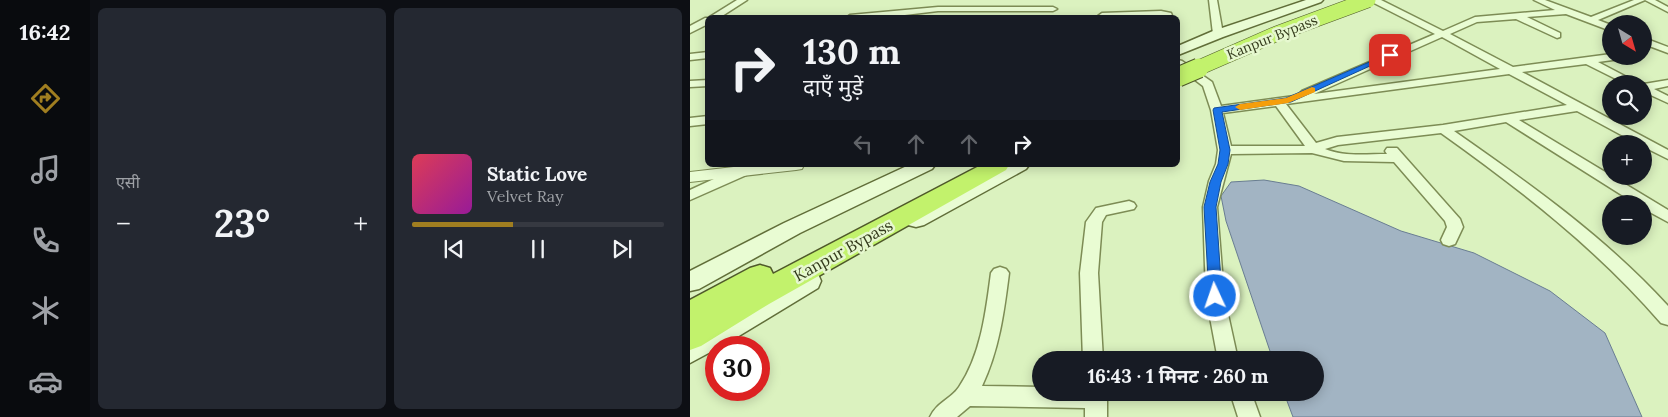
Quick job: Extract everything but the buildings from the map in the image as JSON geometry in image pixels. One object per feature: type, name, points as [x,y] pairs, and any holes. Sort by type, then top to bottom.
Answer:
[{"type":"highway","name":"Kanpur Bypass","points":[[1180,63],[1260,31],[1347,0]]},
{"type":"highway","name":"Kanpur Bypass","points":[[1180,76],[1276,34],[1375,0]]},
{"type":"highway","name":"Kanpur Bypass","points":[[690,315],[965,167]]},
{"type":"highway","name":"Kanpur Bypass","points":[[690,336],[758,296],[994,167]]},
{"type":"main road","points":[[1180,49],[1317,0]]},
{"type":"main road","points":[[1180,84],[1310,26],[1375,0]]},
{"type":"main road","points":[[690,282],[792,228],[921,167]]},
{"type":"main road","points":[[690,351],[870,245],[1015,167]]},
{"type":"street","points":[[717,15],[743,0]]},
{"type":"street","points":[[900,12],[910,0]]},
{"type":"street","points":[[962,9],[966,0]]},
{"type":"street","points":[[1213,0],[1218,34]]},
{"type":"street","points":[[1375,0],[1511,70],[1668,156]]},
{"type":"street","points":[[1543,0],[1602,25]]},
{"type":"street","points":[[1590,20],[1641,0]]},
{"type":"street","points":[[1649,0],[1668,10]]},
{"type":"street","points":[[1051,15],[1053,9],[1062,1]]},
{"type":"street","points":[[875,15],[983,8],[1053,9]]},
{"type":"street","points":[[978,15],[983,8]]},
{"type":"street","points":[[1283,101],[1475,20],[1566,11]]},
{"type":"street","points":[[1132,15],[1168,15]]},
{"type":"street","points":[[1516,15],[1557,35]]},
{"type":"street","points":[[690,30],[705,22]]},
{"type":"street","points":[[1652,44],[1667,50]]},
{"type":"street","points":[[1652,52],[1667,50]]},
{"type":"street","points":[[690,57],[705,55]]},
{"type":"street","points":[[1217,110],[1602,58]]},
{"type":"street","points":[[1586,60],[1617,75]]},
{"type":"street","points":[[1180,65],[1208,84],[1217,110],[1225,150],[1223,164],[1210,207],[1215,296],[1226,351]]},
{"type":"street","points":[[690,84],[705,82]]},
{"type":"street","points":[[1652,85],[1668,82]]},
{"type":"street","points":[[1652,91],[1668,100]]},
{"type":"street","points":[[1283,101],[1314,149],[1336,156],[1398,158]]},
{"type":"street","points":[[1225,150],[1303,151],[1337,141],[1443,129],[1578,107]]},
{"type":"street","points":[[1507,118],[1668,216]]},
{"type":"street","points":[[690,122],[705,120]]},
{"type":"street","points":[[1443,129],[1559,214],[1653,300],[1668,318]]},
{"type":"street","points":[[1379,137],[1452,219],[1455,227],[1449,240]]},
{"type":"street","points":[[690,171],[745,167]]},
{"type":"street","points":[[690,178],[745,167]]},
{"type":"street","points":[[690,196],[745,167]]},
{"type":"street","points":[[1092,351],[1088,273],[1094,222],[1101,211],[1129,206]]},
{"type":"street","points":[[941,417],[966,396],[977,377],[988,349],[1000,273]]},
{"type":"street","points":[[966,396],[1096,402]]},
{"type":"street","points":[[1243,401],[1249,417]]},
{"type":"water","points":[[1264,180],[1299,186],[1401,231],[1474,253],[1550,291],[1605,333],[1642,417],[1293,417],[1287,401],[1324,401],[1324,351],[1270,351],[1226,221],[1221,196],[1231,182]]},
{"type":"slow traffic","points":[[1240,107],[1288,100],[1312,90]]},
{"type":"route","points":[[1215,296],[1210,207],[1212,194],[1223,164],[1225,150],[1217,110],[1288,100],[1390,55]]}]
